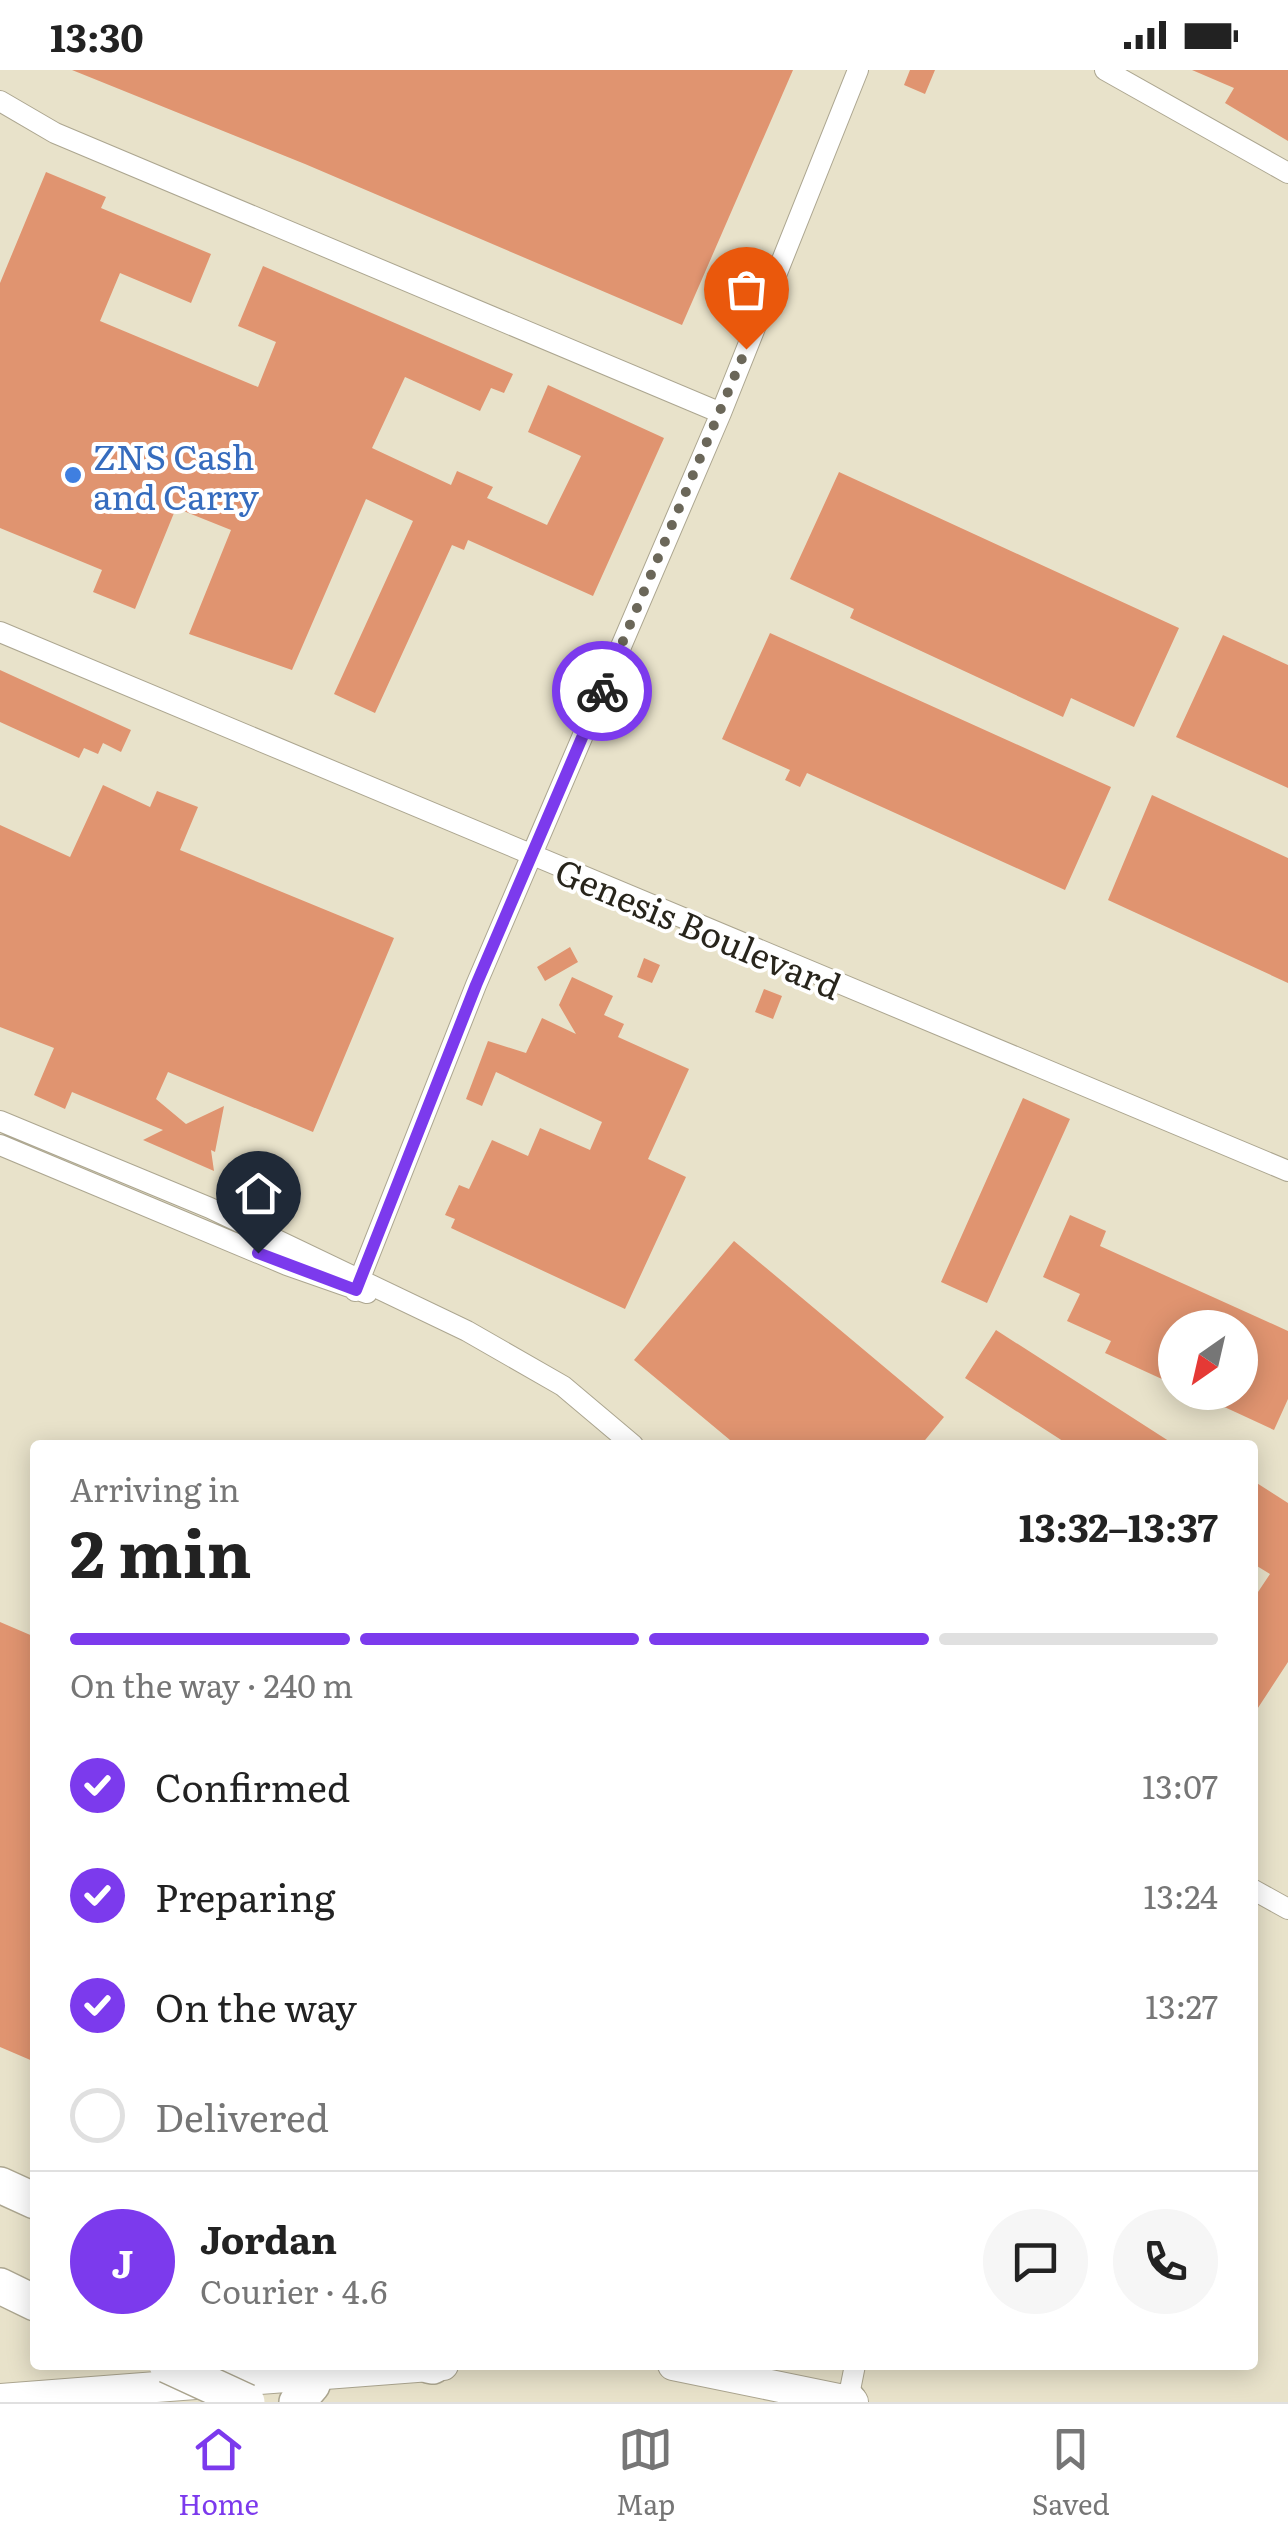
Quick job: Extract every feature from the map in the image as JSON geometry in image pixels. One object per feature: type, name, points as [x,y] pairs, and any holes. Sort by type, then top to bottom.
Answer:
[{"type":"highway","points":[[0,2184],[30,2199]]},
{"type":"highway","points":[[0,2286],[30,2301]]},
{"type":"highway","points":[[178,2370],[247,2402]]},
{"type":"main road","points":[[0,2399],[310,2381],[398,2370]]},
{"type":"main road","points":[[697,2370],[849,2402]]},
{"type":"street","points":[[358,1284],[531,857],[722,413],[858,70]]},
{"type":"street","points":[[1105,70],[1288,174]]},
{"type":"street","points":[[0,102],[54,133],[722,413]]},
{"type":"street","name":"Genesis Boulevard","points":[[0,632],[1288,1171]]},
{"type":"street","points":[[0,1121],[210,1208],[358,1284]]},
{"type":"street","points":[[0,1145],[200,1228],[398,1300],[526,1362],[563,1386],[626,1440]]},
{"type":"street","points":[[200,1228],[210,1208]]},
{"type":"street","points":[[1258,1892],[1288,1910]]},
{"type":"street","points":[[849,2402],[854,2370]]},
{"type":"building","points":[[72,70],[793,70],[682,325],[305,164]]},
{"type":"building","points":[[910,70],[935,70],[925,94],[904,85]]},
{"type":"building","points":[[1192,70],[1288,70],[1288,141],[1225,103],[1234,88]]},
{"type":"building","points":[[46,172],[106,197],[101,208],[211,254],[191,303],[120,273],[100,321],[258,387],[276,342],[238,326],[263,266],[513,374],[504,393],[491,388],[480,411],[405,377],[372,448],[451,485],[457,471],[493,487],[487,498],[547,525],[581,456],[528,432],[548,385],[664,438],[593,596],[468,540],[464,550],[452,545],[375,713],[334,694],[413,521],[366,499],[292,670],[189,634],[231,530],[176,508],[135,609],[93,592],[102,570],[0,528],[0,283]]},
{"type":"building","points":[[839,472],[1179,628],[1134,727],[1071,698],[1063,717],[850,618],[854,609],[790,579]]},
{"type":"building","points":[[770,633],[1111,787],[1065,890],[807,773],[800,787],[785,780],[790,770],[722,739]]},
{"type":"building","points":[[1223,635],[1288,665],[1288,788],[1176,737]]},
{"type":"building","points":[[0,670],[131,730],[121,752],[103,743],[98,754],[84,748],[79,758],[0,722]]},
{"type":"building","points":[[103,785],[150,807],[157,791],[198,807],[180,850],[394,938],[313,1132],[168,1072],[156,1099],[186,1124],[224,1106],[215,1152],[211,1150],[214,1171],[143,1140],[163,1130],[72,1092],[65,1109],[34,1095],[54,1048],[0,1027],[0,825],[70,857]]},
{"type":"building","points":[[1152,795],[1288,858],[1288,983],[1108,900]]},
{"type":"building","points":[[570,947],[578,962],[545,981],[537,967]]},
{"type":"building","points":[[644,958],[660,965],[652,983],[637,977]]},
{"type":"building","points":[[572,977],[613,996],[604,1015],[624,1024],[618,1037],[689,1069],[648,1159],[686,1177],[625,1309],[451,1228],[455,1219],[445,1215],[459,1185],[469,1189],[492,1140],[528,1156],[540,1128],[590,1150],[602,1122],[496,1072],[482,1106],[466,1099],[488,1041],[526,1053],[542,1018],[576,1034],[559,1005]]},
{"type":"building","points":[[764,989],[782,996],[773,1019],[755,1012]]},
{"type":"building","points":[[1023,1098],[1070,1119],[987,1303],[941,1282]]},
{"type":"building","points":[[1070,1215],[1106,1231],[1100,1246],[1242,1310],[1158,1310],[1158,1377],[1105,1353],[1111,1341],[1067,1321],[1080,1294],[1043,1277]]},
{"type":"building","points":[[734,1241],[944,1417],[925,1440],[730,1440],[634,1360]]},
{"type":"building","points":[[1258,1317],[1288,1331],[1288,1399],[1274,1430],[1231,1410],[1258,1410]]},
{"type":"building","points":[[996,1330],[1167,1440],[1061,1440],[965,1378]]},
{"type":"building","points":[[1258,1484],[1288,1503],[1288,1662],[1258,1708],[1258,1592],[1270,1574],[1258,1567]]},
{"type":"building","points":[[0,1622],[30,1635],[30,2060],[0,2047]]},
{"type":"way so far","points":[[602,691],[746,349]]},
{"type":"place","name":"ZNS Cash and Carry","points":[[73,475]]},
{"type":"route","points":[[258,1253],[356,1290],[476,985],[602,691]]}]
